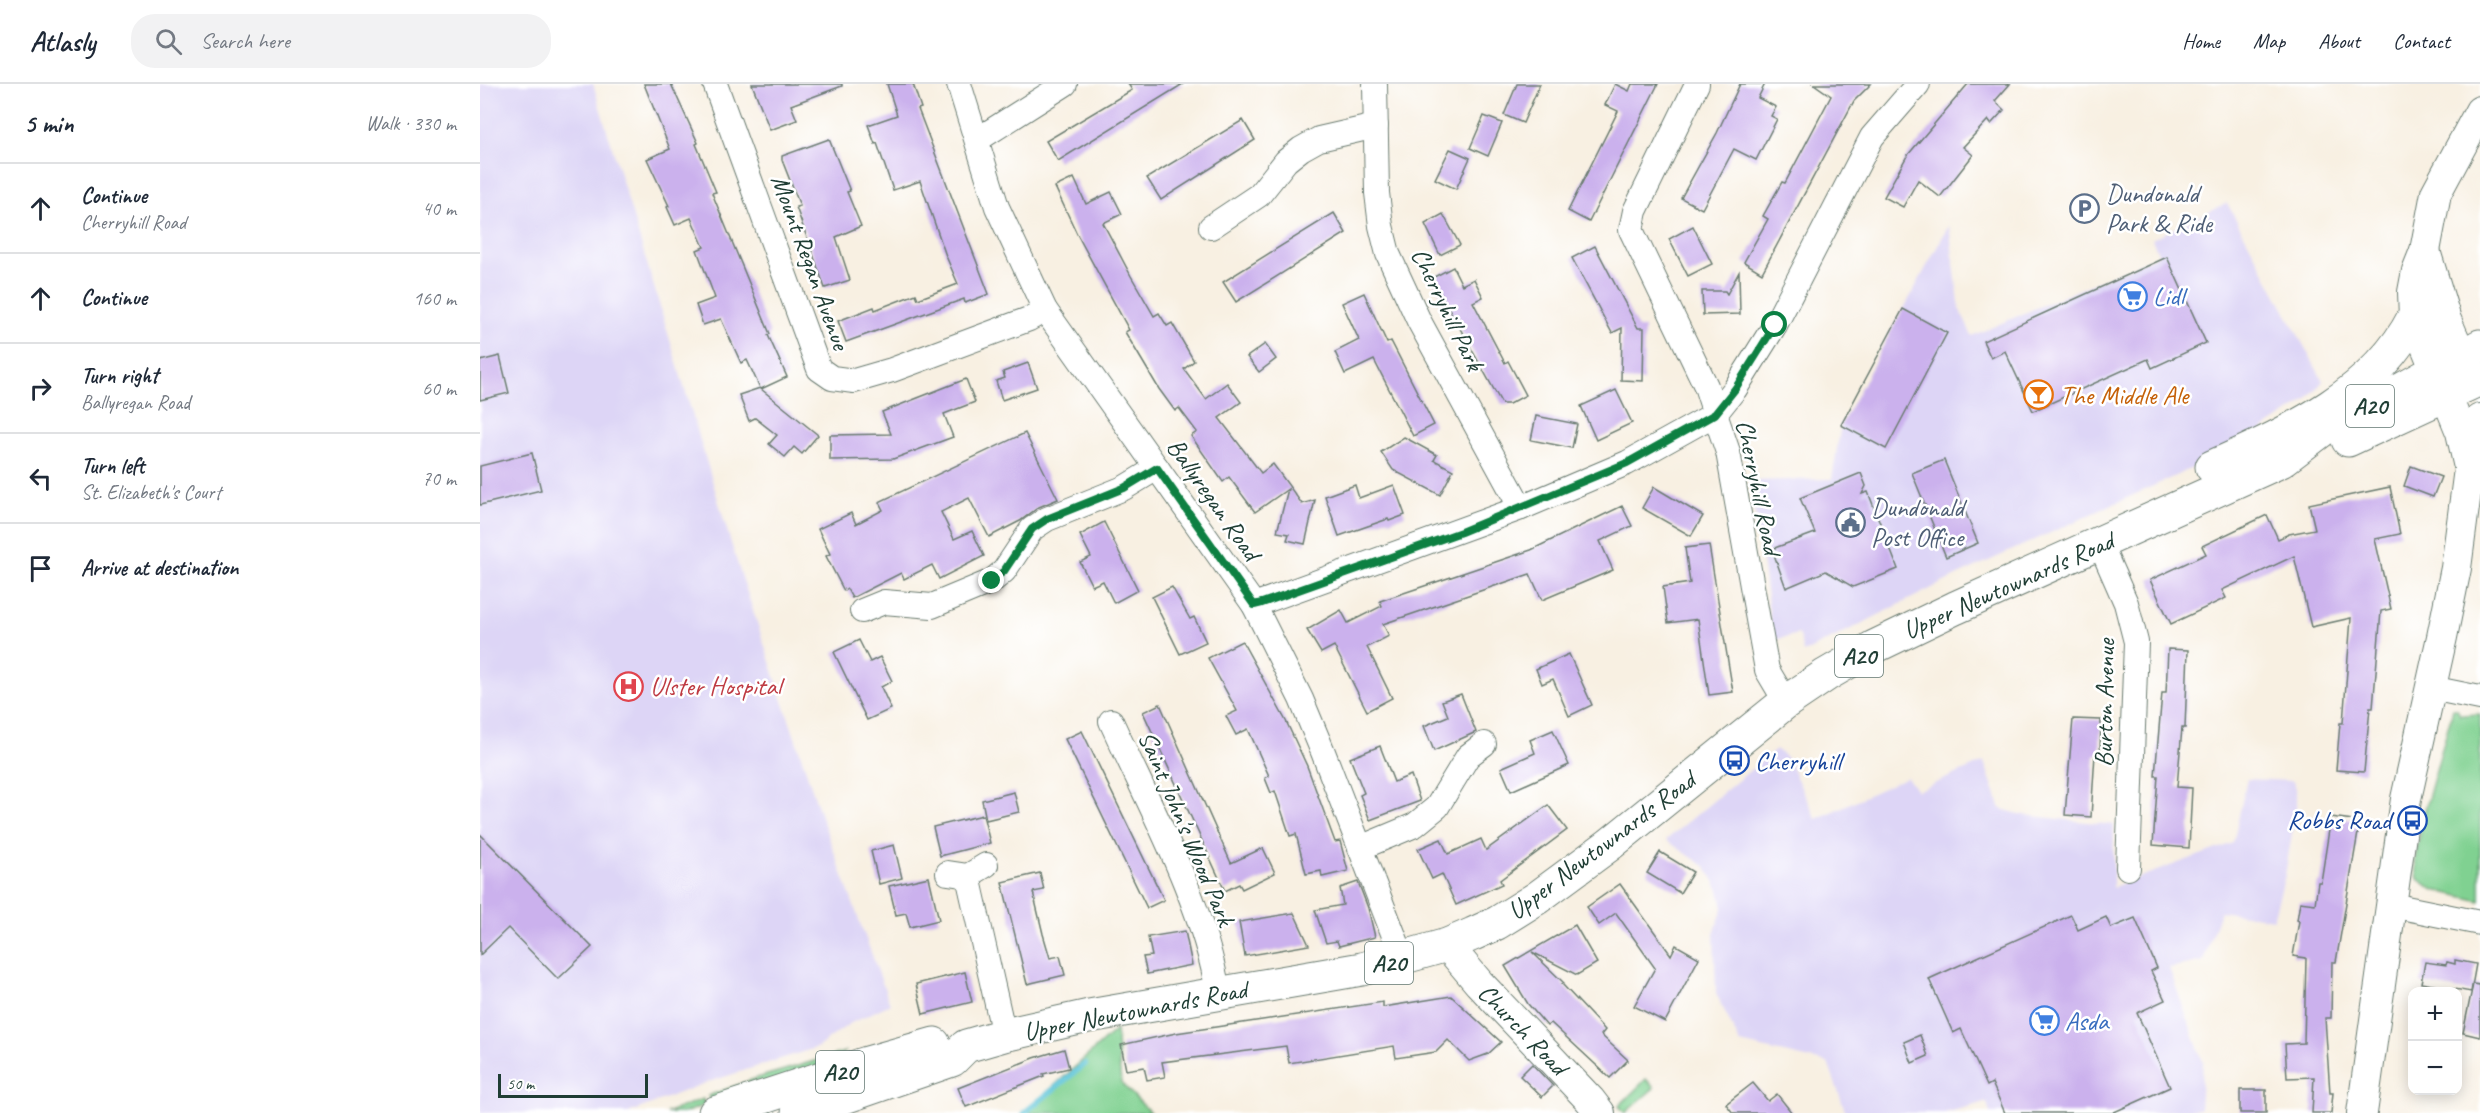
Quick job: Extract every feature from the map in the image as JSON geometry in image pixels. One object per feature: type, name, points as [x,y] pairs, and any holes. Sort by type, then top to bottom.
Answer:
[{"type":"highway","points":[[2140,524],[2164,489],[2287,432],[2348,395],[2389,353],[2407,331],[2414,317]]},
{"type":"highway","name":"Upper Newtownards Road","points":[[716,1113],[867,1063],[945,1042],[966,1046],[1089,1016],[1218,992],[1350,972],[1403,959],[1446,945],[1497,923],[1537,898],[1625,833],[1786,702],[1826,675],[1900,634],[2281,461],[2322,430],[2465,377]]},
{"type":"highway","name":"Upper Newtownards Road","points":[[798,1113],[952,1060],[966,1046]]},
{"type":"street","name":"Mount Regan Avenue","points":[[715,84],[819,369],[832,378],[854,381],[892,370],[1029,319],[1046,310]]},
{"type":"street","name":"Ballyregan Road","points":[[959,84],[997,207],[1046,310],[1254,605],[1301,699],[1403,959]]},
{"type":"street","points":[[977,140],[1065,84]]},
{"type":"street","name":"Cherryhill Park","points":[[1376,84],[1377,193],[1381,226],[1388,255],[1419,321],[1521,508]]},
{"type":"street","points":[[1254,605],[1521,508],[1627,463],[1715,414],[1706,386],[1630,230],[1635,211],[1697,84]]},
{"type":"street","name":"Cherryhill Road","points":[[1786,702],[1767,670],[1728,452],[1715,414],[1735,389],[1775,325],[1872,137],[1918,84]]},
{"type":"street","points":[[2465,377],[2414,317],[2414,285],[2425,251],[2433,205],[2450,165],[2480,111]]},
{"type":"street","points":[[1211,227],[1259,195],[1286,161],[1301,149],[1319,139],[1376,126]]},
{"type":"street","points":[[2425,251],[2465,377],[2461,432],[2469,469]]},
{"type":"street","points":[[2362,1113],[2406,799],[2456,568],[2469,469],[2480,419]]},
{"type":"street","points":[[862,611],[884,602],[932,606],[992,581],[1004,571],[1032,529],[1047,519],[1124,488],[1157,468]]},
{"type":"street","name":"Burton Avenue","points":[[2100,544],[2126,603],[2136,642],[2128,868]]},
{"type":"street","points":[[2431,688],[2480,698]]},
{"type":"street","name":"Saint John's Wood Park","points":[[1111,722],[1191,899],[1215,973],[1218,992]]},
{"type":"street","points":[[1360,848],[1415,825],[1437,807],[1468,756],[1484,744]]},
{"type":"street","points":[[967,871],[1004,1035]]},
{"type":"street","points":[[2391,905],[2480,923]]},
{"type":"street","name":"Church Road","points":[[1446,945],[1600,1113]]},
{"type":"shaded area","name":"Ulster Hospital","points":[[480,84],[593,84],[734,553],[822,819],[890,1004],[849,1024],[818,1047],[705,1083],[628,1113],[480,1113]]},
{"type":"shaded area","points":[[2227,203],[2323,381],[2306,401],[2232,450],[1958,575],[1803,653],[1799,634],[1773,640],[1751,481],[1832,479],[1841,425],[1949,225],[1960,310],[1972,336],[2159,255],[2152,239]]},
{"type":"shaded area","points":[[1776,749],[1787,758],[1816,819],[1907,777],[1917,791],[1984,762],[2001,809],[2023,815],[2114,825],[2113,887],[2233,843],[2247,779],[2293,781],[2296,810],[2285,875],[2273,919],[2220,911],[2203,961],[2169,968],[2203,1062],[2200,1109],[2149,1113],[1990,1113],[1987,1102],[1944,1113],[1846,1113],[1828,1063],[1740,1043],[1716,993],[1714,934],[1723,908],[1719,890],[1706,867],[1666,840]]},
{"type":"green space","points":[[2453,709],[2457,709],[2460,715],[2480,714],[2480,901],[2434,890],[2418,879],[2415,860],[2424,813]]},
{"type":"green space","points":[[1116,1030],[1121,1083],[1151,1113],[1024,1113]]},
{"type":"green space","points":[[845,1052],[838,1060],[712,1103],[708,1096],[754,1079]]},
{"type":"green space","points":[[1646,1079],[1654,1088],[1625,1113],[1619,1106]]},
{"type":"green space","points":[[703,1099],[705,1105],[684,1113],[666,1113]]},
{"type":"building","points":[[644,84],[671,84],[698,143],[696,144],[716,192],[712,193],[787,377],[761,389],[818,435],[802,454],[794,447],[785,457],[769,444],[777,435],[755,418],[749,421],[739,395],[760,388],[747,360],[741,363],[721,319],[703,325],[696,305],[715,298],[697,250],[704,247],[691,218],[675,225],[667,207],[669,206],[647,159],[670,149]]},
{"type":"building","points":[[752,84],[842,84],[842,86],[791,105],[797,120],[770,130]]},
{"type":"building","points":[[887,84],[913,84],[921,108],[918,109],[989,294],[965,303],[964,299],[846,342],[838,321],[916,294],[918,299],[958,284],[920,181],[893,190],[877,143],[875,144],[868,125],[897,115]]},
{"type":"building","points":[[1128,84],[1183,84],[1058,161],[1046,141],[1132,90]]},
{"type":"building","points":[[1517,84],[1540,84],[1523,123],[1504,115]]},
{"type":"building","points":[[1615,84],[1629,91],[1632,84],[1658,84],[1589,222],[1568,211],[1618,111],[1605,105]]},
{"type":"building","points":[[1740,84],[1765,84],[1758,98],[1776,107],[1771,116],[1777,119],[1756,160],[1734,149],[1702,209],[1681,198],[1717,133]]},
{"type":"building","points":[[1814,84],[1871,84],[1854,101],[1762,273],[1744,262],[1768,219],[1763,216],[1782,182],[1785,183],[1831,96]]},
{"type":"building","points":[[1968,84],[2010,84],[1995,101],[2004,110],[1991,124],[1988,120],[1963,147],[1973,155],[1940,197],[1918,180],[1903,207],[1884,197],[1907,156]]},
{"type":"building","points":[[1484,116],[1502,123],[1488,156],[1470,148]]},
{"type":"building","points":[[1243,120],[1255,140],[1161,200],[1147,178]]},
{"type":"building","points":[[829,139],[861,226],[836,237],[850,280],[825,288],[796,207],[800,206],[782,156]]},
{"type":"building","points":[[1450,149],[1470,158],[1456,189],[1435,179]]},
{"type":"building","points":[[1074,178],[1086,204],[1111,192],[1122,214],[1103,223],[1154,316],[1159,313],[1167,326],[1172,323],[1194,361],[1184,369],[1206,399],[1227,383],[1241,402],[1219,418],[1261,473],[1273,464],[1302,504],[1315,500],[1305,544],[1287,540],[1289,534],[1277,532],[1288,489],[1255,512],[1229,477],[1223,482],[1191,436],[1197,432],[1179,408],[1175,411],[1159,389],[1125,332],[1129,330],[1078,236],[1055,187]]},
{"type":"building","points":[[1334,213],[1346,233],[1236,302],[1223,282]]},
{"type":"building","points":[[1443,214],[1460,245],[1440,255],[1425,224]]},
{"type":"building","points":[[1693,226],[1712,264],[1688,276],[1669,239]]},
{"type":"building","points":[[1595,246],[1638,328],[1644,328],[1643,381],[1621,380],[1622,328],[1612,333],[1572,258]]},
{"type":"building","name":"Lidl","points":[[2167,257],[2206,343],[2152,368],[2148,359],[2033,411],[2005,351],[1991,358],[1983,341]]},
{"type":"building","points":[[1453,267],[1462,285],[1474,279],[1483,297],[1473,302],[1505,363],[1508,361],[1526,395],[1509,404],[1502,404],[1432,278]]},
{"type":"building","points":[[1739,272],[1740,314],[1703,315],[1702,291],[1725,291],[1727,294]]},
{"type":"building","points":[[1364,293],[1387,343],[1391,341],[1434,425],[1413,436],[1374,360],[1345,374],[1335,352],[1359,340],[1342,303]]},
{"type":"building","points":[[1903,309],[1947,333],[1886,449],[1841,425]]},
{"type":"building","points":[[1265,344],[1276,359],[1259,372],[1247,357]]},
{"type":"building","points":[[500,356],[509,393],[480,400],[480,361]]},
{"type":"building","points":[[1028,363],[1037,388],[1002,400],[996,381],[1005,378],[1003,372]]},
{"type":"building","points":[[966,379],[975,402],[944,414],[953,437],[893,459],[830,460],[830,435],[891,434],[882,412]]},
{"type":"building","points":[[1616,390],[1632,423],[1596,440],[1581,406]]},
{"type":"building","points":[[1536,416],[1577,424],[1572,448],[1531,440]]},
{"type":"building","points":[[1025,433],[1058,499],[1039,507],[1020,521],[989,537],[969,498],[941,512],[954,539],[972,531],[984,556],[939,579],[932,565],[904,579],[901,573],[852,598],[847,589],[844,591],[826,556],[830,554],[818,529],[851,513],[856,524],[883,510],[879,502]]},
{"type":"building","points":[[1404,437],[1437,455],[1434,460],[1453,470],[1440,495],[1393,470],[1381,452]]},
{"type":"building","points":[[532,453],[541,490],[480,505],[480,466]]},
{"type":"building","points":[[1944,460],[1978,543],[1946,557],[1912,473]]},
{"type":"building","points":[[2411,466],[2441,477],[2433,497],[2404,486]]},
{"type":"building","points":[[1861,473],[1866,486],[1862,494],[1868,492],[1898,569],[1853,587],[1826,571],[1786,588],[1772,549],[1815,533],[1800,498]]},
{"type":"building","points":[[1355,485],[1359,498],[1394,485],[1405,515],[1339,536],[1325,496]]},
{"type":"building","points":[[1654,487],[1703,516],[1691,536],[1642,508]]},
{"type":"building","points":[[2390,487],[2400,534],[2375,539],[2391,609],[2381,611],[2373,708],[2370,708],[2364,772],[2336,770],[2340,723],[2343,723],[2351,618],[2311,627],[2294,556],[2222,590],[2226,598],[2171,624],[2150,580],[2206,554],[2202,546],[2267,515],[2278,539],[2289,534],[2315,529],[2309,504]]},
{"type":"building","points":[[1622,506],[1632,526],[1600,541],[1613,570],[1542,600],[1530,574],[1383,624],[1389,636],[1367,647],[1392,698],[1367,711],[1334,646],[1321,653],[1307,630],[1341,610],[1348,623],[1382,606],[1380,601],[1531,550]]},
{"type":"building","points":[[1104,522],[1138,590],[1114,603],[1103,581],[1092,586],[1080,562],[1091,557],[1080,535]]},
{"type":"building","points":[[1709,545],[1733,692],[1709,695],[1698,619],[1668,623],[1663,587],[1690,583],[1685,548]]},
{"type":"building","points":[[1172,587],[1190,619],[1194,617],[1206,642],[1180,654],[1152,597]]},
{"type":"building","points":[[859,640],[870,662],[880,657],[892,681],[881,687],[891,709],[867,720],[834,652]]},
{"type":"building","points":[[1242,641],[1286,721],[1307,766],[1335,842],[1340,841],[1348,871],[1322,877],[1321,871],[1306,874],[1296,834],[1290,836],[1275,791],[1271,793],[1265,778],[1269,776],[1248,729],[1236,735],[1226,716],[1237,711],[1208,658]]},
{"type":"building","points":[[2168,649],[2188,650],[2185,728],[2182,728],[2177,787],[2192,788],[2189,848],[2153,845],[2158,776],[2155,776],[2162,693],[2166,693]]},
{"type":"building","points":[[1569,654],[1592,705],[1569,716],[1553,679],[1542,684],[1536,669]]},
{"type":"building","points":[[1461,694],[1476,732],[1434,751],[1424,726],[1448,716],[1442,701]]},
{"type":"building","points":[[1160,704],[1231,863],[1263,848],[1275,873],[1242,889],[1239,884],[1225,891],[1143,712]]},
{"type":"building","points":[[2073,719],[2101,720],[2100,754],[2095,754],[2091,817],[2065,815]]},
{"type":"building","points":[[1553,730],[1569,765],[1511,791],[1501,768],[1535,753],[1530,740]]},
{"type":"building","points":[[1082,731],[1164,900],[1147,908],[1065,739]]},
{"type":"building","points":[[1380,746],[1394,782],[1411,775],[1420,801],[1370,820],[1360,795],[1364,793],[1350,758]]},
{"type":"building","points":[[1014,792],[1019,812],[986,820],[982,800]]},
{"type":"building","points":[[1548,805],[1567,830],[1500,880],[1502,884],[1456,905],[1442,874],[1432,879],[1418,849],[1441,839],[1448,854],[1481,839],[1486,850]]},
{"type":"building","points":[[983,815],[990,843],[940,856],[933,827]]},
{"type":"building","points":[[2331,817],[2360,821],[2336,962],[2332,962],[2331,1018],[2325,1018],[2330,1093],[2333,1093],[2331,1113],[2312,1113],[2314,1077],[2287,1078],[2285,1044],[2304,1043],[2306,958],[2293,956],[2299,921],[2297,920],[2300,902],[2315,904],[2318,882],[2321,882]]},
{"type":"building","points":[[480,834],[592,947],[558,979],[508,928],[480,955]]},
{"type":"building","points":[[894,845],[902,878],[879,884],[871,851]]},
{"type":"building","points":[[1660,852],[1693,872],[1680,893],[1647,873]]},
{"type":"building","points":[[1040,873],[1044,890],[1033,892],[1043,934],[1050,958],[1060,956],[1065,975],[1027,984],[1002,882]]},
{"type":"building","points":[[929,877],[939,920],[910,927],[906,913],[896,915],[889,886]]},
{"type":"building","points":[[1358,882],[1368,908],[1375,937],[1339,946],[1337,941],[1326,943],[1315,910],[1343,905],[1340,888]]},
{"type":"building","points":[[1620,884],[1671,955],[1676,945],[1699,958],[1665,1022],[1634,1006],[1655,968],[1616,913],[1599,925],[1587,907]]},
{"type":"building","points":[[1294,913],[1309,945],[1245,956],[1239,922]]},
{"type":"building","name":"Asda","points":[[2071,915],[2078,930],[2106,917],[2111,928],[2135,918],[2157,968],[2151,971],[2165,1000],[2137,1013],[2170,1087],[2112,1113],[2005,1113],[1992,1083],[1987,1086],[1961,1029],[1953,1033],[1929,979]]},
{"type":"building","points":[[1575,925],[1597,963],[1577,975],[1532,952],[1564,983],[1562,984],[1605,1030],[1601,1035],[1628,1060],[1610,1078],[1551,1023],[1547,1026],[1528,1004],[1505,966]]},
{"type":"building","points":[[1185,931],[1192,965],[1147,974],[1143,957],[1152,956],[1148,937]]},
{"type":"building","points":[[2455,960],[2476,964],[2471,992],[2462,990],[2462,987],[2443,987],[2421,983],[2425,962],[2455,964]]},
{"type":"building","points":[[965,972],[972,1002],[923,1014],[916,984]]},
{"type":"building","points":[[2473,984],[2480,985],[2480,1037],[2463,1033]]},
{"type":"building","points":[[1451,996],[1501,1042],[1488,1054],[1469,1061],[1448,1040],[1436,1052],[1396,1058],[1394,1046],[1289,1063],[1286,1046],[1162,1062],[1165,1077],[1147,1080],[1144,1067],[1126,1070],[1121,1045],[1176,1033],[1383,1002],[1383,1007]]},
{"type":"building","points":[[1920,1035],[1928,1056],[1912,1063],[1904,1042]]},
{"type":"building","points":[[1064,1049],[1069,1068],[1043,1074],[1044,1076],[966,1107],[958,1088],[1034,1058]]},
{"type":"building","points":[[1532,1064],[1553,1086],[1542,1097],[1520,1076]]},
{"type":"building","points":[[1753,1083],[1768,1101],[1777,1094],[1792,1113],[1733,1113],[1726,1104]]},
{"type":"building","points":[[2240,1090],[2266,1090],[2266,1113],[2240,1113]]},
{"type":"waterway","points":[[1024,1113],[1085,1064]]},
{"type":"place","name":"Dundonald Park & Ride","points":[[2085,208]]},
{"type":"place","name":"Lidl","points":[[2132,296]]},
{"type":"place","name":"The Middle Ale","points":[[2039,395]]},
{"type":"place","name":"Dundonald Post Office","points":[[1850,522]]},
{"type":"place","name":"Ulster Hospital","points":[[629,686]]},
{"type":"place","name":"Cherryhill","points":[[1734,761]]},
{"type":"place","name":"Robbs Road","points":[[2412,820]]},
{"type":"place","name":"Asda","points":[[2044,1021]]},
{"type":"route","points":[[992,581],[1004,571],[1032,529],[1047,519],[1124,488],[1157,468],[1254,605],[1262,603],[1461,532],[1627,463],[1715,414],[1735,389],[1775,325]]}]
